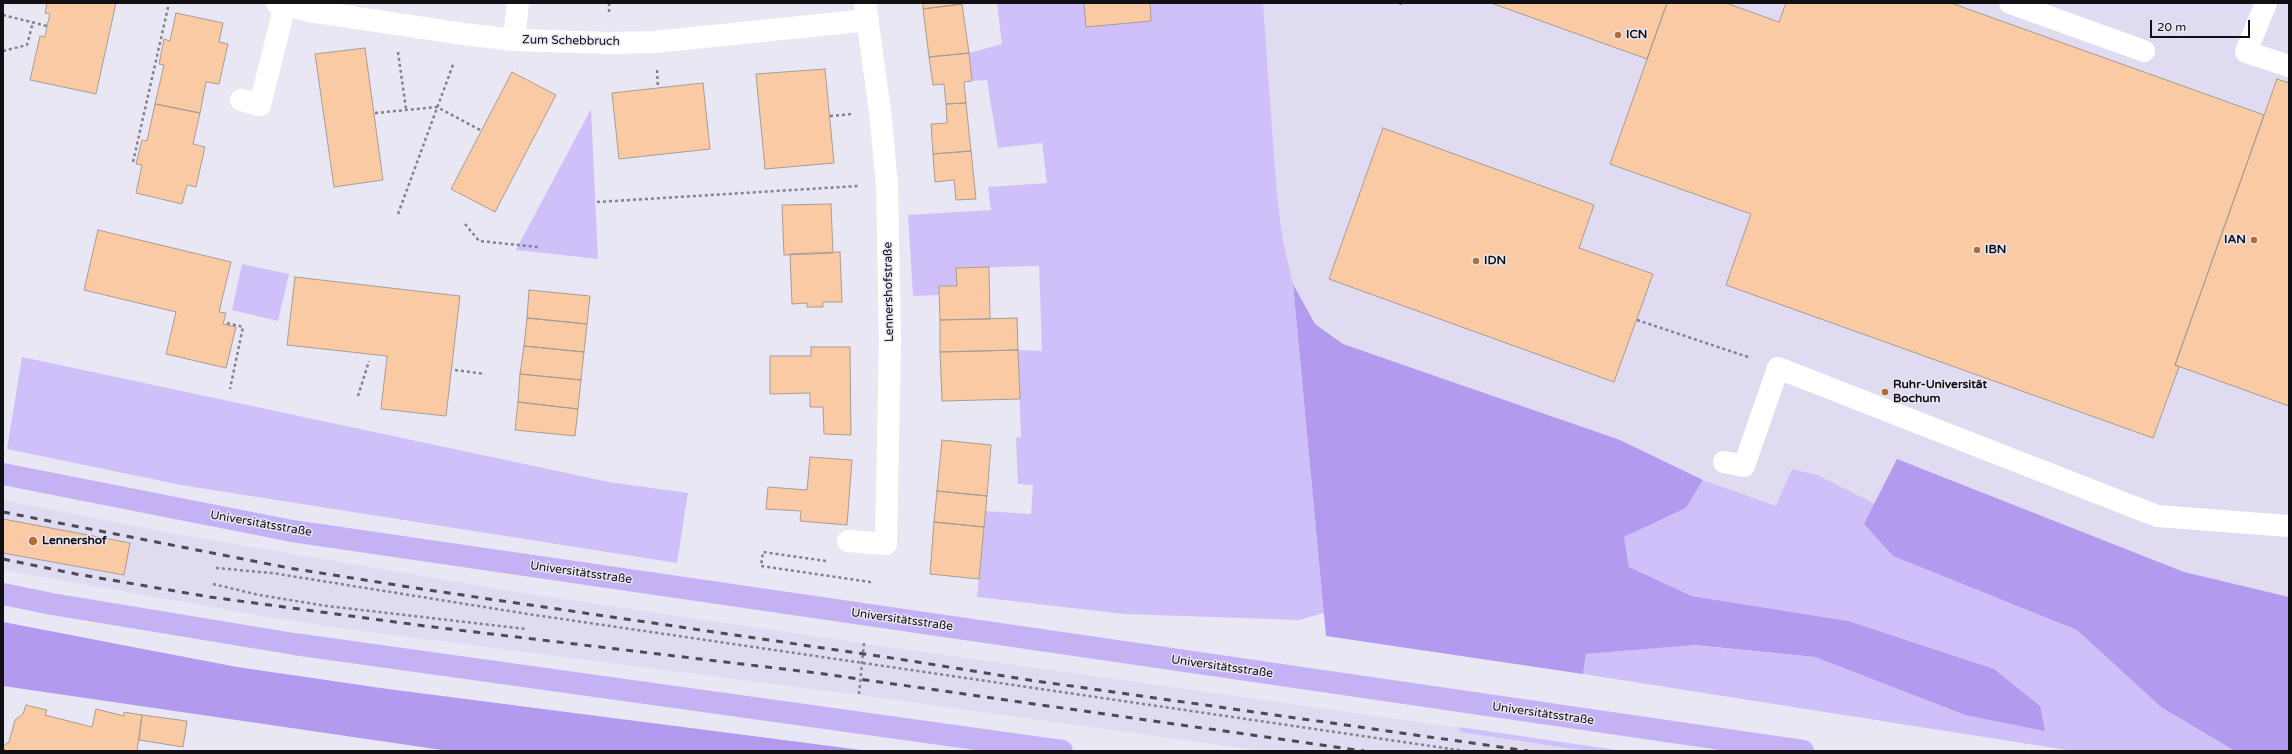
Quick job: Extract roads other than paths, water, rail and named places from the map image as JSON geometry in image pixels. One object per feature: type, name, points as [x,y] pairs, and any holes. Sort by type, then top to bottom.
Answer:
[{"type":"highway","name":"Universitätsstraße","points":[[3,474],[292,531],[1803,751]]},
{"type":"highway","points":[[3,594],[52,604],[294,644],[1062,751]]},
{"type":"street","points":[[514,40],[518,3]]},
{"type":"street","points":[[2010,3],[2144,51]]},
{"type":"street","points":[[2266,3],[2246,52],[2289,66]]},
{"type":"street","points":[[241,100],[260,104],[281,4]]},
{"type":"street","name":"Zum Schebbruch","points":[[281,4],[329,8],[393,23],[514,40],[655,42],[866,12]]},
{"type":"street","name":"Lennershofstraße","points":[[848,541],[886,544],[890,340],[887,184],[880,111],[866,12]]},
{"type":"street","points":[[1724,462],[1744,466],[1778,368],[2157,516],[2289,526]]},
{"type":"railway","points":[[3,512],[289,568],[428,590],[905,660],[1029,680],[1528,751]]},
{"type":"railway","points":[[3,559],[76,574],[210,597],[425,626],[817,673],[1364,751]]},
{"type":"place","name":"ICN","points":[[1618,35]]},
{"type":"place","name":"IAN","points":[[2254,240]]},
{"type":"place","name":"IBN","points":[[1977,250]]},
{"type":"place","name":"IDN","points":[[1476,261]]},
{"type":"place","name":"Ruhr-Universität Bochum","points":[[1885,392]]},
{"type":"place","name":"Lennershof","points":[[33,541]]}]
